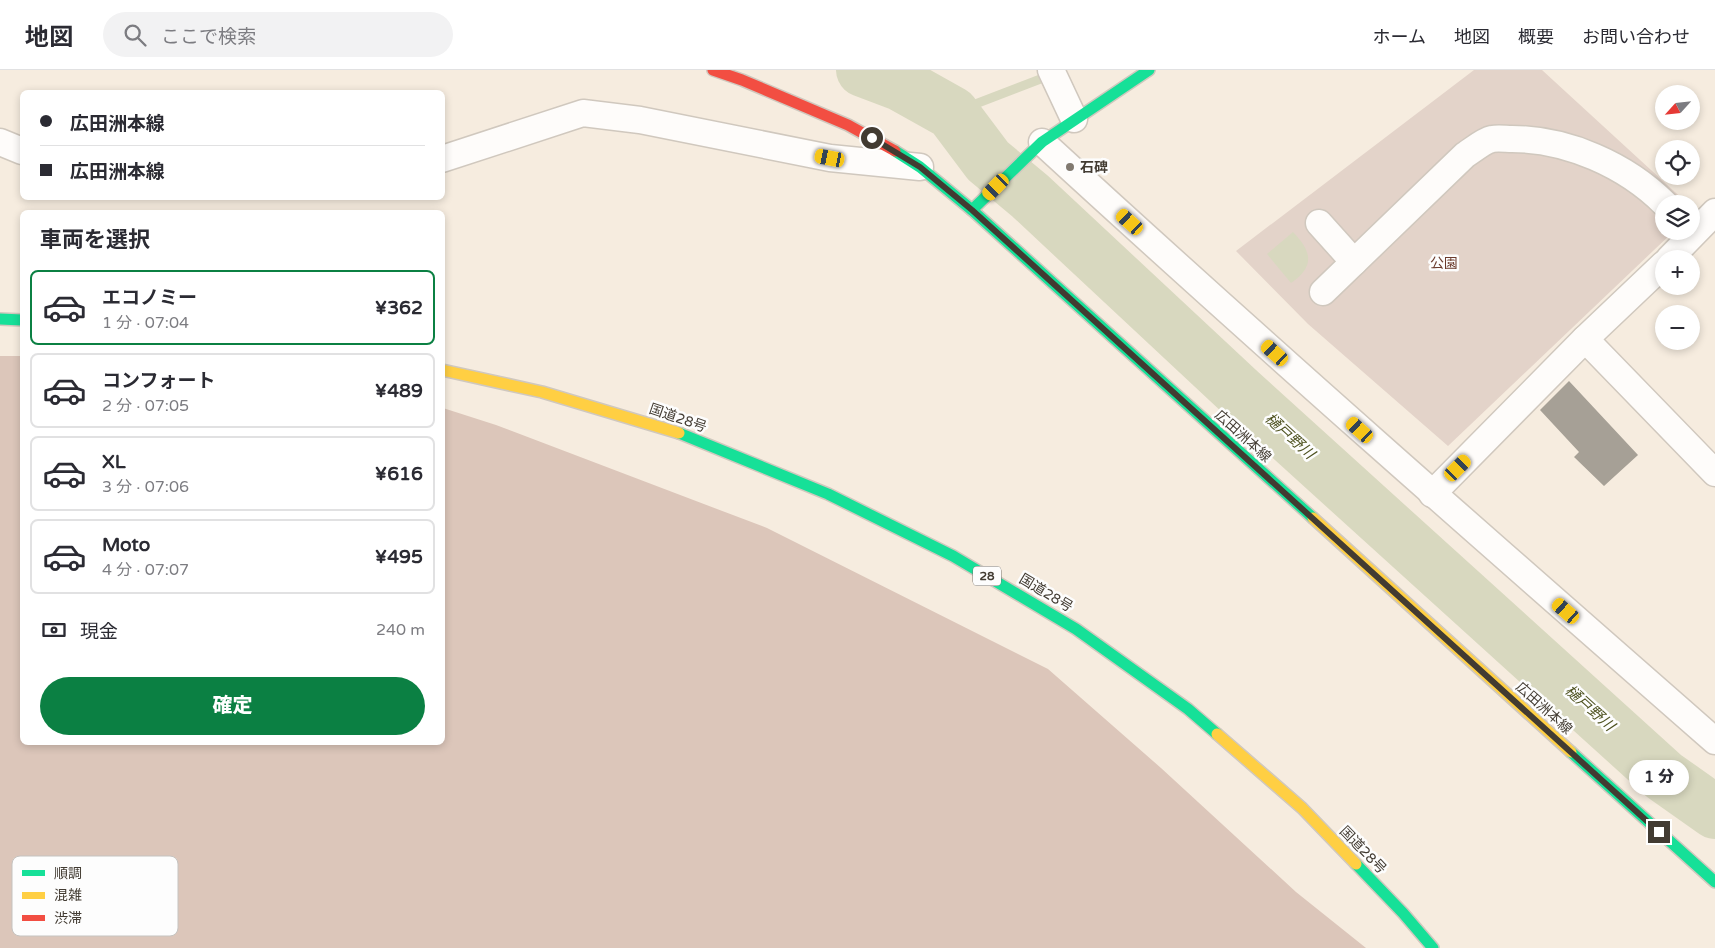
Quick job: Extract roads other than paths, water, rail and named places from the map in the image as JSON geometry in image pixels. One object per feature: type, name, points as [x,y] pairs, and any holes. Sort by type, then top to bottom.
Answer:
[{"type":"main road","name":"広田洲本線","points":[[713,70],[742,80],[848,125],[884,144],[920,167],[972,210],[1715,882]]},
{"type":"main road","points":[[972,210],[1037,146],[1074,119],[1149,70]]},
{"type":"main road","points":[[0,318],[20,320]]},
{"type":"main road","name":"国道28号","points":[[445,371],[542,392],[682,434],[828,494],[953,556],[1076,629],[1188,710],[1302,808],[1403,913],[1433,948]]},
{"type":"street","points":[[1051,70],[1074,119]]},
{"type":"street","points":[[445,158],[583,113],[640,120],[830,158],[920,167]]},
{"type":"street","points":[[1323,292],[1465,155],[1491,140],[1534,139],[1572,150],[1611,164],[1648,187],[1656,195]]},
{"type":"street","points":[[0,142],[20,149]]},
{"type":"street","points":[[1037,146],[1174,263],[1432,494],[1715,741]]},
{"type":"street","points":[[1700,226],[1715,214]]},
{"type":"street","points":[[1318,223],[1354,262]]},
{"type":"street","points":[[1677,250],[1686,240]]},
{"type":"street","points":[[1432,494],[1586,339],[1655,273]]},
{"type":"street","points":[[1586,339],[1715,473]]},
{"type":"waterway","name":"樋戸野川","points":[[863,70],[900,84],[952,113],[988,161],[1030,196],[1240,392],[1664,776],[1715,812]]},
{"type":"waterway","points":[[952,113],[1051,75]]},
{"type":"place","name":"石碑","points":[[1070,167]]},
{"type":"park label","name":"公園","points":[[1444,263]]}]
